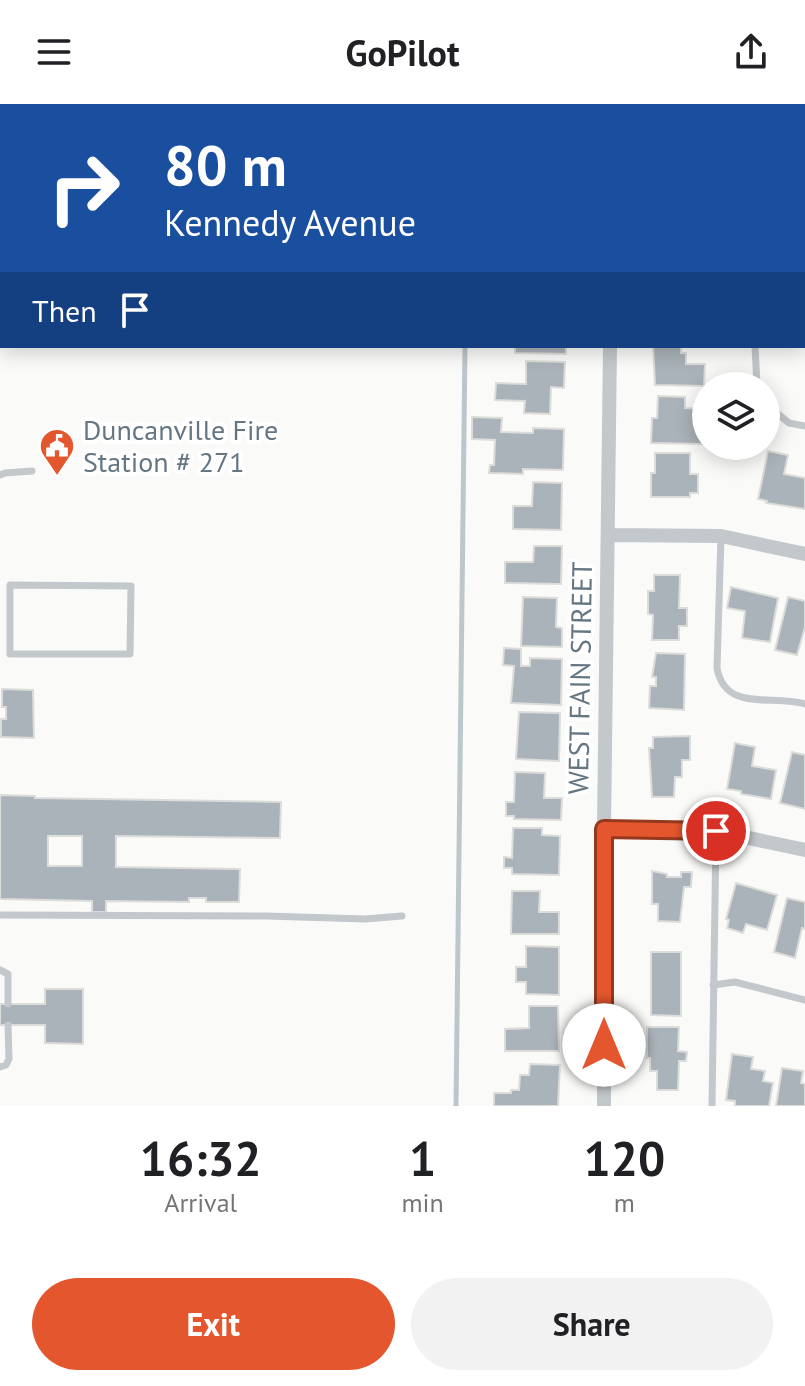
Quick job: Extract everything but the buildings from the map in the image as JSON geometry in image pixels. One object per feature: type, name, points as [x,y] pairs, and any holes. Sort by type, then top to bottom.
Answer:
[{"type":"street","name":"WEST FAIN STREET","points":[[604,1106],[610,348]]},
{"type":"street","points":[[608,535],[721,536],[805,554]]},
{"type":"street","points":[[604,829],[716,831],[805,850]]},
{"type":"lane","points":[[755,348],[756,372]]},
{"type":"lane","points":[[780,416],[789,423],[805,426]]},
{"type":"lane","points":[[0,475],[32,471]]},
{"type":"lane","points":[[721,536],[719,679],[731,693],[744,699],[805,704]]},
{"type":"lane","points":[[10,585],[131,586],[130,654],[10,654],[10,603],[10,585]]},
{"type":"lane","points":[[0,602],[10,603]]},
{"type":"lane","points":[[712,1106],[716,831]]},
{"type":"lane","points":[[0,915],[365,919],[402,916]]},
{"type":"lane","points":[[0,970],[8,974],[8,1004]]},
{"type":"lane","points":[[713,985],[735,982],[805,1000]]},
{"type":"lane","points":[[0,1067],[6,1065],[9,1059],[8,1025]]},
{"type":"waterway","points":[[456,1106],[465,348]]},
{"type":"place","name":"Duncanville Fire Station # 271","points":[[57,477]]},
{"type":"route","points":[[604,1045],[604,829],[716,831]]}]
